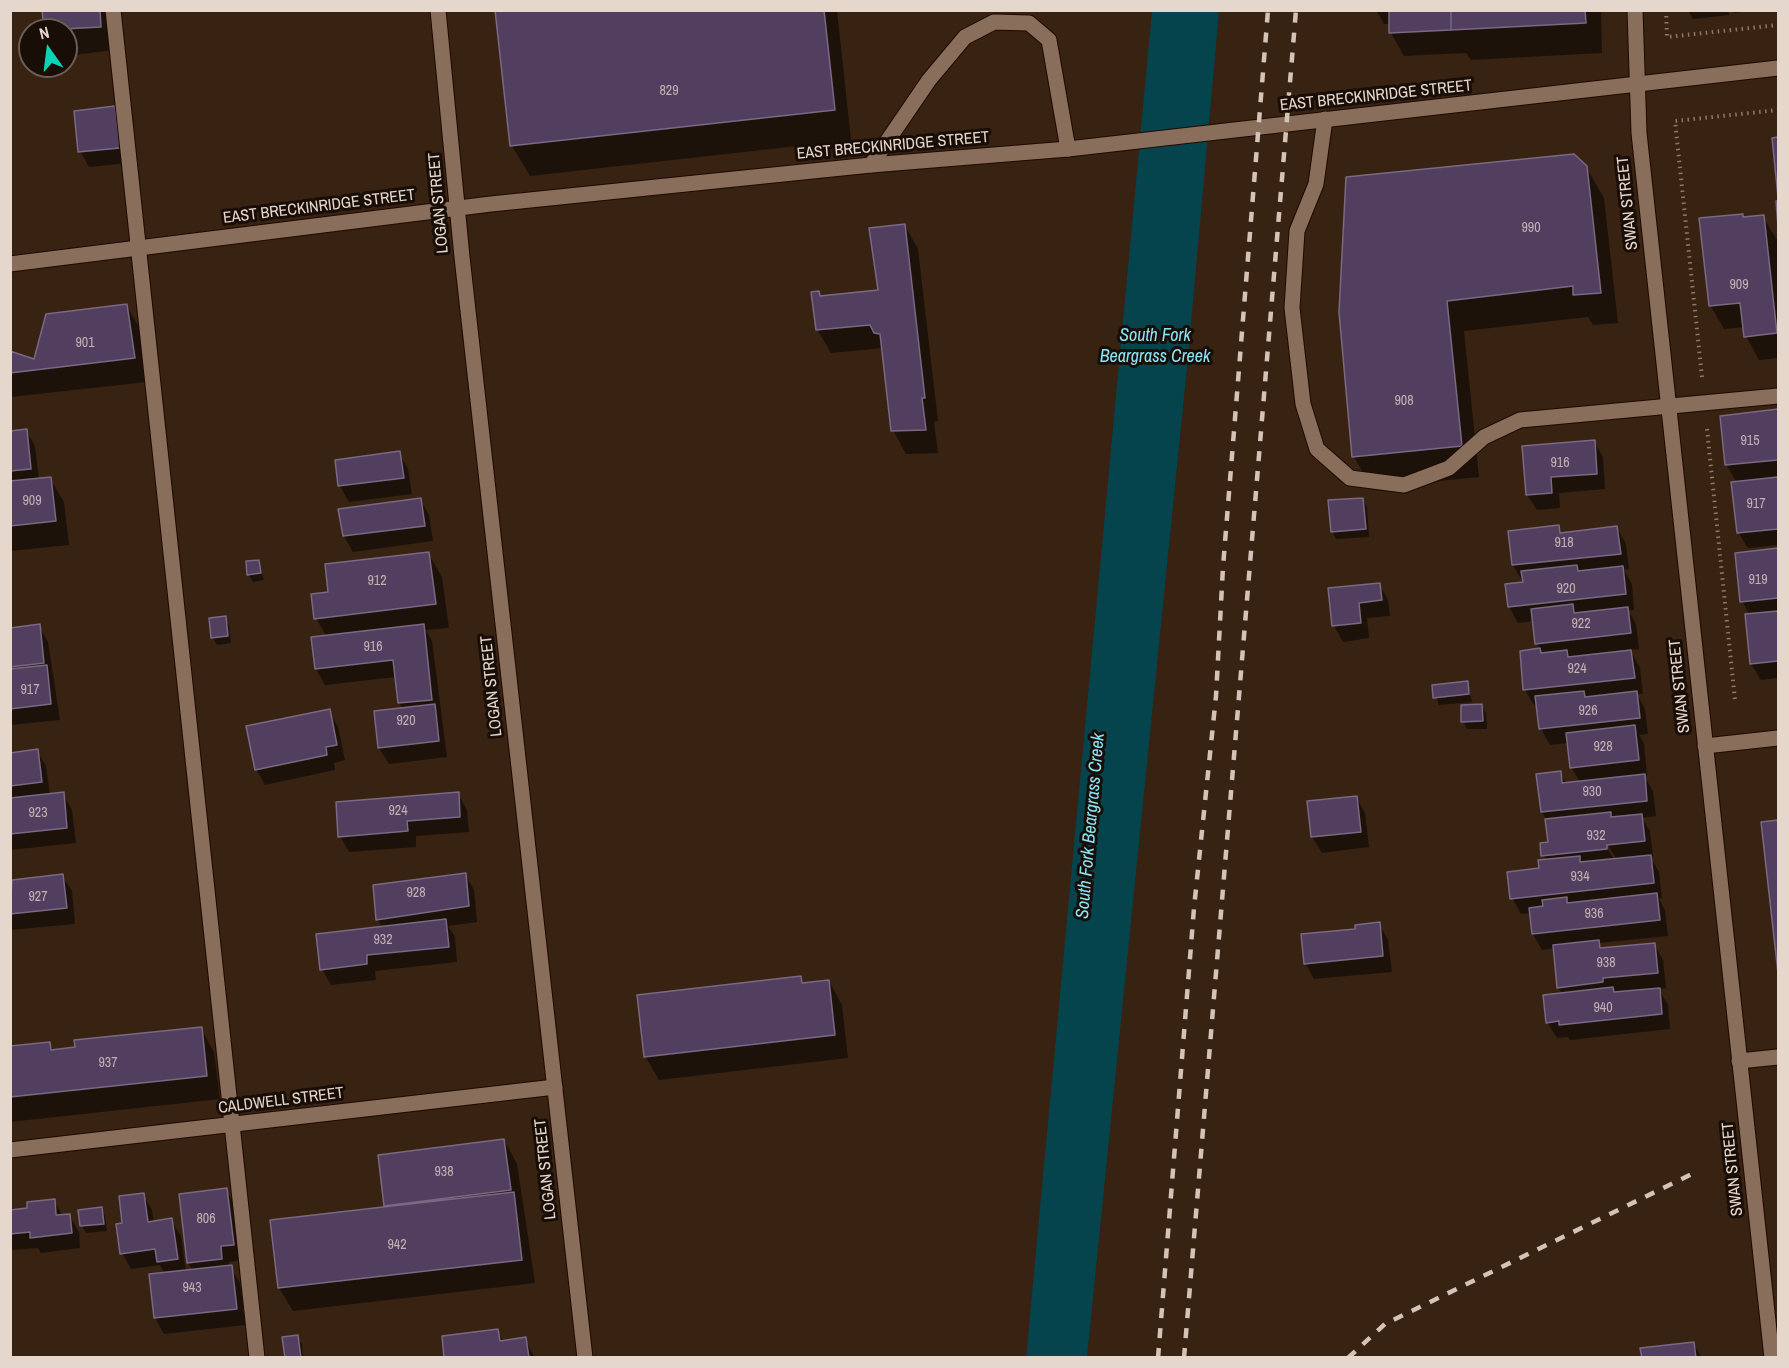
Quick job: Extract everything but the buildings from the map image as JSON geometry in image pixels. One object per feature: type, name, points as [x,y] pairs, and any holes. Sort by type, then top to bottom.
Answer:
[{"type":"street","points":[[113,10],[256,1358]]},
{"type":"street","name":"LOGAN STREET","points":[[438,10],[585,1358]]},
{"type":"street","name":"SWAN STREET","points":[[1635,10],[1639,133],[1772,1358]]},
{"type":"street","points":[[872,165],[929,81],[964,37],[993,16],[1029,23],[1049,40],[1068,149]]},
{"type":"street","name":"EAST BRECKINRIDGE STREET","points":[[10,264],[458,208],[872,165],[1068,149],[1779,68]]},
{"type":"street","points":[[1325,119],[1316,184],[1297,231],[1292,308],[1303,404],[1317,449],[1350,478],[1404,485],[1449,468],[1484,437],[1520,420],[1779,396]]},
{"type":"street","points":[[1705,746],[1779,738]]},
{"type":"street","points":[[1739,1061],[1779,1057]]},
{"type":"street","name":"CALDWELL STREET","points":[[10,1150],[555,1087]]},
{"type":"path","points":[[1666,10],[1667,37],[1779,25]]},
{"type":"path","points":[[1735,700],[1676,121],[1779,110]]},
{"type":"water","name":"South Fork Beargrass Creek","points":[[1152,11],[1219,11],[1188,357],[1087,1357],[1026,1358]]},
{"type":"railway","points":[[1158,1358],[1194,908],[1216,696],[1223,567],[1268,10]]},
{"type":"railway","points":[[1184,1358],[1296,10]]},
{"type":"railway","points":[[1348,1358],[1385,1324],[1698,1171]]}]
